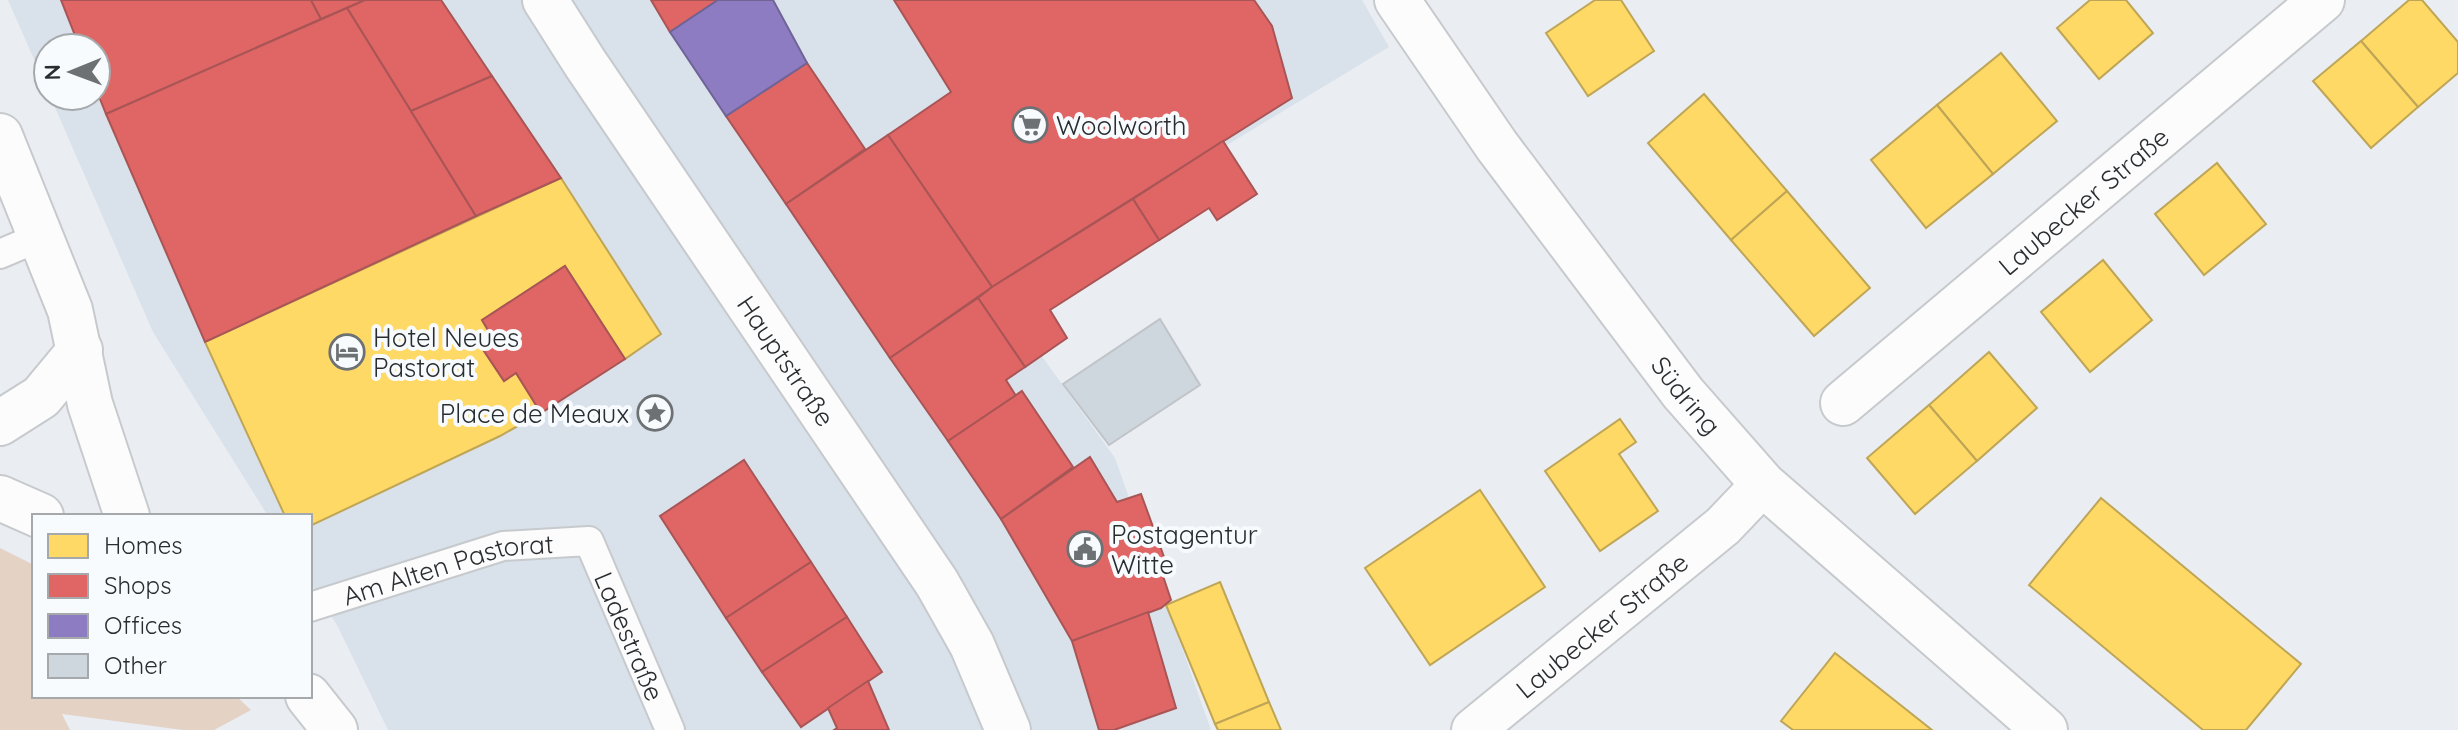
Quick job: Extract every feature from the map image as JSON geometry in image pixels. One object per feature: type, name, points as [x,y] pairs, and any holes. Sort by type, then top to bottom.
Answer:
[{"type":"street","name":"Hauptstraße","points":[[545,0],[937,583],[972,645],[1008,730]]},
{"type":"street","name":"Südring","points":[[1397,0],[1497,146],[1683,393],[1763,484],[2045,730]]},
{"type":"street","name":"Laubecker Straße","points":[[1843,403],[2322,0]]},
{"type":"street","points":[[0,136],[70,310],[90,404],[126,514]]},
{"type":"street","points":[[0,423],[41,397],[80,350]]},
{"type":"street","name":"Laubecker Straße","points":[[1473,730],[1723,526],[1763,484]]},
{"type":"street","points":[[0,498],[36,514]]},
{"type":"street","points":[[310,698],[335,730]]},
{"type":"lane","points":[[0,254],[42,236]]},
{"type":"lane","name":"Am Alten Pastorat","points":[[312,606],[503,546],[589,541]]},
{"type":"lane","name":"Ladestraße","points":[[589,541],[670,730]]},
{"type":"shaded area","points":[[8,0],[1362,0],[1389,47],[992,287],[1115,458],[1211,730],[388,730],[338,627],[312,585],[312,514],[267,514],[153,332],[57,112],[112,112],[112,32],[32,32],[32,55]]},
{"type":"shaded area","points":[[0,548],[32,564],[32,698],[238,698],[251,710],[214,730],[183,730],[62,714],[70,730],[0,730]]},
{"type":"building: Homes","points":[[1595,0],[1621,0],[1654,51],[1588,96],[1546,33]]},
{"type":"building: Homes","points":[[2090,0],[2126,0],[2153,33],[2099,79],[2057,28]]},
{"type":"building: Homes","points":[[2409,0],[2422,0],[2458,42],[2458,73],[2418,107],[2361,41]]},
{"type":"building: Homes","points":[[2361,41],[2418,107],[2371,148],[2313,81]]},
{"type":"building: Homes","points":[[2001,53],[2057,121],[1993,174],[1937,105]]},
{"type":"building: Homes","points":[[1704,94],[1787,191],[1731,240],[1648,143]]},
{"type":"building: Homes","points":[[1937,105],[1993,174],[1926,228],[1871,160]]},
{"type":"building: Homes","points":[[2217,163],[2266,224],[2204,275],[2155,214]]},
{"type":"building: Homes","name":"Hotel Neues Pastorat","points":[[561,178],[661,334],[625,359],[565,266],[482,320],[492,337],[480,345],[504,381],[516,373],[541,413],[500,436],[312,525],[312,514],[284,514],[205,342]]},
{"type":"building: Homes","points":[[1787,191],[1870,288],[1814,336],[1731,240]]},
{"type":"building: Homes","points":[[2103,260],[2152,320],[2090,372],[2041,312]]},
{"type":"building: Homes","points":[[1989,352],[2037,408],[1977,461],[1929,405]]},
{"type":"building: Homes","points":[[1929,405],[1977,461],[1915,514],[1867,458]]},
{"type":"building: Homes","points":[[1620,419],[1636,442],[1619,454],[1658,511],[1600,551],[1545,471]]},
{"type":"building: Homes","points":[[1480,490],[1545,587],[1430,665],[1365,568]]},
{"type":"building: Homes","points":[[2101,498],[2301,664],[2246,730],[2203,730],[2029,585]]},
{"type":"building: Homes","points":[[1220,582],[1269,702],[1215,724],[1166,605]]},
{"type":"building: Homes","points":[[1835,653],[1932,730],[1793,730],[1781,721]]},
{"type":"building: Homes","points":[[1269,702],[1281,730],[1218,730],[1215,724]]},
{"type":"building: Shops","points":[[61,0],[311,0],[321,19],[112,111],[112,32],[74,32]]},
{"type":"building: Shops","points":[[311,0],[365,0],[321,19]]},
{"type":"building: Shops","points":[[365,0],[441,0],[492,76],[411,111],[347,8]]},
{"type":"building: Shops","points":[[651,0],[718,0],[670,32]]},
{"type":"building: Shops","points":[[894,0],[1254,0],[1272,26],[1292,98],[992,287],[888,135],[951,92]]},
{"type":"building: Shops","points":[[347,8],[476,216],[205,342],[106,114]]},
{"type":"building: Shops","points":[[807,63],[865,149],[786,204],[726,116]]},
{"type":"building: Shops","points":[[492,76],[561,178],[476,216],[411,111]]},
{"type":"building: Shops","points":[[888,135],[992,287],[890,358],[786,204]]},
{"type":"building: Shops","points":[[1223,141],[1257,194],[1217,220],[1209,208],[1159,240],[1133,199]]},
{"type":"building: Shops","points":[[1133,199],[1159,240],[1050,310],[1067,338],[1025,367],[978,298]]},
{"type":"building: Shops","points":[[565,266],[625,359],[541,413],[516,373],[504,381],[480,345],[492,337],[482,320]]},
{"type":"building: Shops","points":[[978,298],[1025,367],[1006,380],[1016,396],[948,441],[890,358]]},
{"type":"building: Shops","points":[[1022,391],[1073,467],[1001,519],[948,441]]},
{"type":"building: Shops","points":[[1090,457],[1117,502],[1141,494],[1167,565],[1160,567],[1171,600],[1161,608],[1072,641],[1001,519]]},
{"type":"building: Shops","points":[[744,460],[811,562],[726,618],[660,516]]},
{"type":"building: Shops","points":[[811,562],[847,617],[762,672],[726,618]]},
{"type":"building: Shops","points":[[1148,612],[1176,708],[1114,730],[1099,730],[1072,641]]},
{"type":"building: Shops","points":[[847,617],[882,672],[801,727],[762,672]]},
{"type":"building: Shops","points":[[868,681],[889,730],[834,730],[837,728],[828,708]]},
{"type":"building: Offices","points":[[718,0],[773,0],[807,63],[726,116],[670,32]]},
{"type":"building: Other","points":[[1160,319],[1200,385],[1109,445],[1063,384]]},
{"type":"place","name":"Woolworth","points":[[1030,125]]},
{"type":"place","name":"Hotel Neues Pastorat","points":[[347,352]]},
{"type":"place","name":"Place de Meaux","points":[[655,413]]},
{"type":"place","name":"Postagentur Witte","points":[[1085,549]]}]
